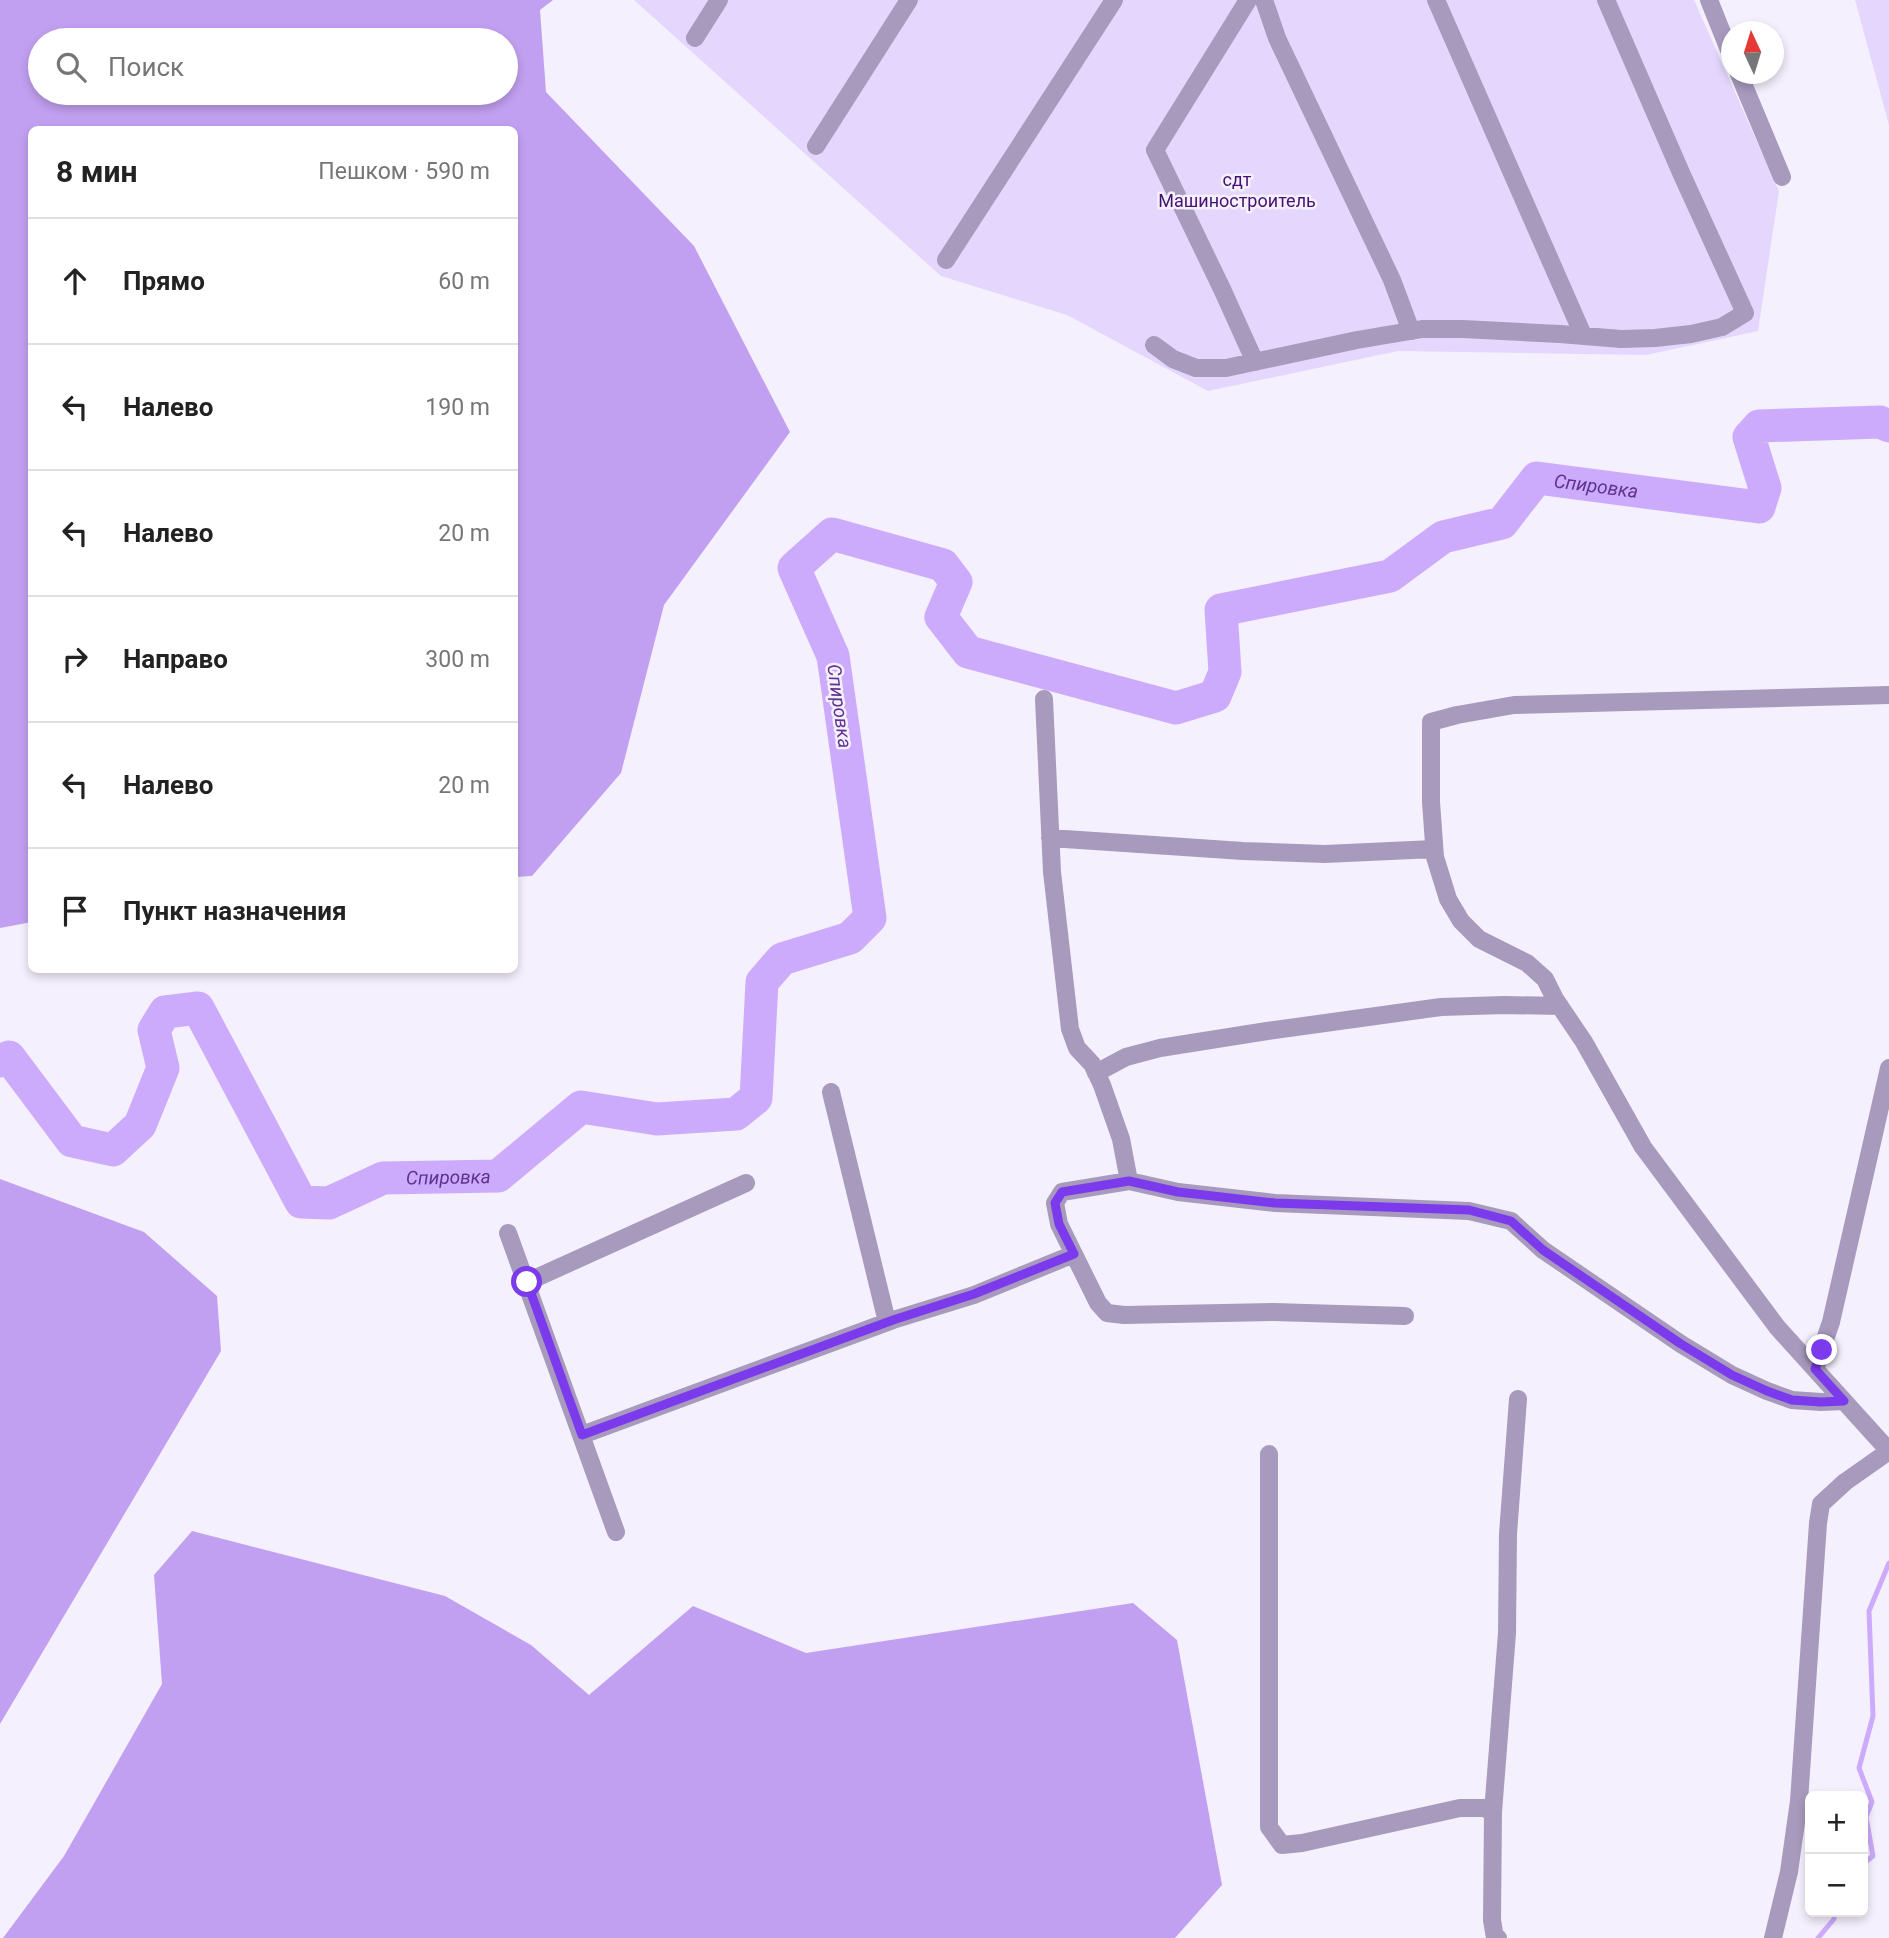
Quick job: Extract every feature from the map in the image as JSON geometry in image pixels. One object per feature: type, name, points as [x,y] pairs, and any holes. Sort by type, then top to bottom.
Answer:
[{"type":"street","points":[[695,38],[719,0]]},
{"type":"street","points":[[816,146],[909,0]]},
{"type":"street","points":[[946,260],[1114,0]]},
{"type":"street","points":[[1248,0],[1155,150],[1223,289],[1255,362]]},
{"type":"street","points":[[1264,0],[1277,38],[1392,280],[1411,331]]},
{"type":"street","points":[[1436,0],[1583,335]]},
{"type":"street","points":[[1154,345],[1173,359],[1196,368],[1226,368],[1411,331],[1463,329],[1621,339],[1691,334],[1722,327],[1745,313],[1606,0]]},
{"type":"street","points":[[1709,0],[1721,30]]},
{"type":"street","points":[[1743,84],[1782,177]]},
{"type":"street","points":[[1773,1938],[1789,1872],[1799,1801],[1821,1504],[1845,1482],[1889,1451],[1777,1327],[1643,1147],[1545,979],[1527,964],[1479,939],[1461,921],[1448,899],[1435,857],[1431,802],[1431,722],[1514,705],[1889,695]]},
{"type":"street","points":[[1044,698],[1052,872],[1070,1029],[1077,1048],[1092,1064],[1096,1073],[1121,1139],[1129,1181]]},
{"type":"street","points":[[1050,838],[1325,854],[1434,849]]},
{"type":"street","points":[[1096,1073],[1126,1057],[1160,1048],[1359,1018],[1441,1007],[1504,1004],[1560,1006]]},
{"type":"street","points":[[1815,1369],[1831,1322],[1889,1068]]},
{"type":"street","points":[[831,1092],[887,1322]]},
{"type":"street","points":[[1405,1316],[1274,1312],[1124,1315],[1107,1313],[1098,1303],[1059,1224],[1055,1203],[1062,1192],[1129,1181],[1178,1192],[1275,1203],[1469,1210],[1511,1221],[1543,1250],[1681,1344],[1732,1375],[1792,1400],[1844,1401]]},
{"type":"street","points":[[527,1282],[746,1183]]},
{"type":"street","points":[[508,1233],[616,1532]]},
{"type":"street","points":[[582,1435],[887,1322],[974,1294],[1074,1254]]},
{"type":"street","points":[[1498,1938],[1495,1938],[1492,1920],[1493,1812],[1507,1633],[1508,1534],[1518,1399]]},
{"type":"street","points":[[1269,1454],[1269,1827],[1282,1845],[1460,1808],[1484,1808],[1493,1812]]},
{"type":"green space","name":"сдт Машиностроитель","points":[[634,0],[1694,0],[1721,61],[1721,84],[1731,84],[1779,191],[1758,331],[1646,355],[1398,351],[1208,391],[1067,315],[941,276]]},
{"type":"green space","points":[[1855,0],[1889,0],[1889,125]]},
{"type":"shaded area","points":[[0,0],[553,0],[540,10],[546,92],[694,246],[790,432],[664,605],[621,773],[532,876],[518,877],[518,126],[28,126],[28,923],[0,928]]},
{"type":"shaded area","points":[[0,1179],[144,1232],[217,1296],[221,1351],[0,1724]]},
{"type":"shaded area","points":[[192,1531],[445,1596],[531,1645],[589,1695],[693,1606],[806,1653],[1133,1603],[1177,1640],[1222,1885],[1175,1938],[3,1938],[64,1856],[162,1684],[154,1575]]},
{"type":"waterway","name":"Спировка","points":[[0,1061],[9,1057],[72,1141],[113,1150],[140,1125],[163,1068],[154,1030],[165,1012],[198,1008],[301,1202],[329,1203],[383,1178],[498,1176],[581,1107],[657,1119],[736,1114],[756,1098],[762,982],[782,959],[850,938],[870,918],[833,656],[794,568],[832,534],[943,565],[956,582],[941,617],[968,652],[1176,708],[1215,696],[1225,672],[1221,610],[1390,576],[1443,537],[1502,523],[1537,478],[1759,507],[1765,488],[1749,437],[1759,426],[1880,422],[1889,426]]},
{"type":"waterway","points":[[1868,1860],[1873,1856],[1866,1817],[1872,1802],[1859,1768],[1873,1716],[1869,1611],[1889,1563]]},
{"type":"waterway","points":[[1818,1938],[1834,1917]]},
{"type":"route","points":[[527,1282],[582,1435],[893,1320],[974,1294],[1074,1254],[1059,1224],[1055,1203],[1062,1192],[1129,1181],[1178,1192],[1275,1203],[1469,1210],[1511,1221],[1543,1250],[1681,1344],[1732,1375],[1792,1400],[1844,1401],[1815,1369],[1822,1350]]}]
